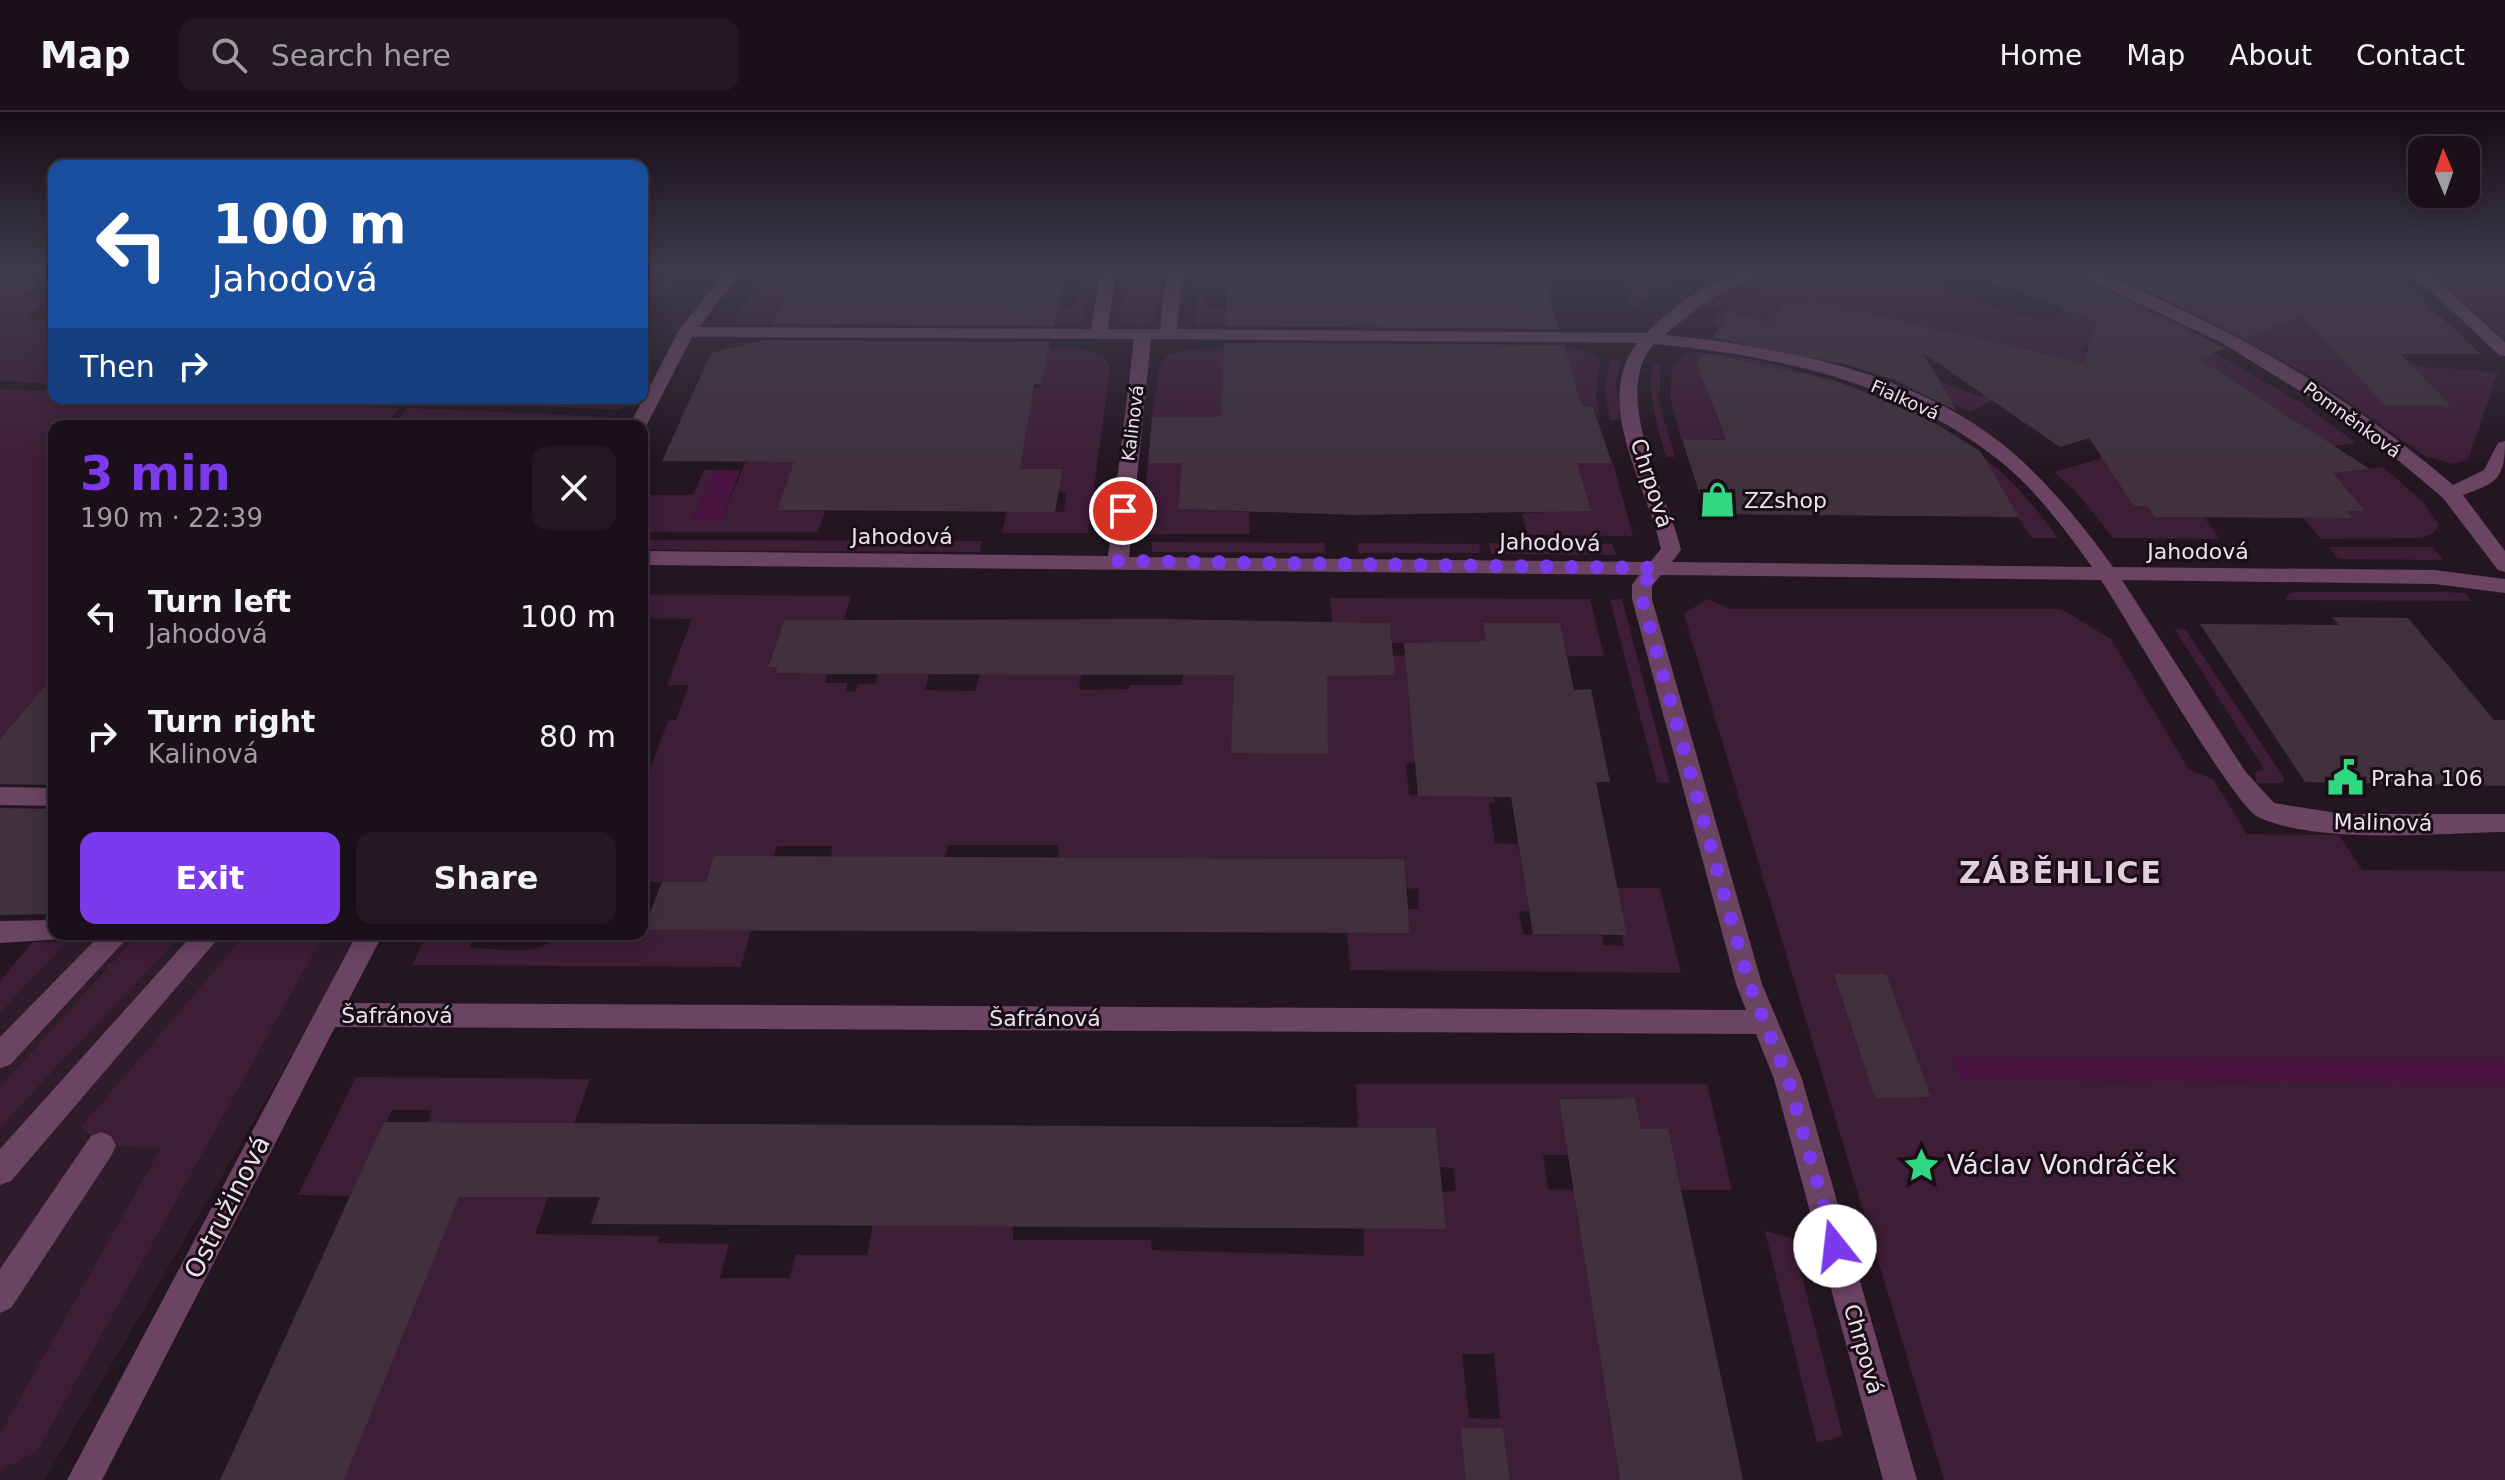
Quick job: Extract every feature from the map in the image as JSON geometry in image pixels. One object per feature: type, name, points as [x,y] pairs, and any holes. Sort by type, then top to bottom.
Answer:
[{"type":"street","points":[[641,420],[684,336]]},
{"type":"street","name":"Kalinová","points":[[1118,561],[1143,336]]},
{"type":"street","name":"Fialková","points":[[1477,336],[1651,338],[1720,344],[1842,373],[1957,423],[2019,468],[2045,493],[2106,575],[2237,777],[2264,810]]},
{"type":"street","name":"Chrpová","points":[[1654,336],[1632,366],[1629,401],[1671,550],[1642,585],[1642,599],[1741,957],[1788,1079],[1900,1480]]},
{"type":"street","name":"Pomněnková","points":[[2217,336],[2286,373],[2360,421],[2449,493],[2475,521],[2505,565]]},
{"type":"street","points":[[2488,336],[2505,351]]},
{"type":"street","points":[[2449,493],[2487,479],[2497,470],[2505,447]]},
{"type":"street","name":"Jahodová","points":[[648,558],[2434,577],[2505,586]]},
{"type":"street","points":[[0,796],[48,797]]},
{"type":"street","name":"Malinová","points":[[2264,810],[2283,818],[2330,822],[2505,823]]},
{"type":"street","points":[[0,932],[48,931]]},
{"type":"street","points":[[0,1056],[112,940]]},
{"type":"street","points":[[0,1171],[204,940]]},
{"type":"street","name":"Ostružinová","points":[[84,1480],[367,940]]},
{"type":"street","name":"Šafránová","points":[[327,1015],[1764,1022]]},
{"type":"street","points":[[3,1287],[101,1146]]},
{"type":"shaded area","points":[[0,336],[48,336],[48,384],[0,381]]},
{"type":"shaded area","points":[[1750,336],[1926,336],[1919,374],[1983,397],[2010,374],[1932,336],[2105,336],[2106,339],[2081,350],[2100,361],[2176,336],[2185,336],[2305,405],[2356,443],[2316,448],[2342,472],[2383,467],[2423,502],[2439,525],[2433,533],[2421,538],[2321,539],[2303,518],[2352,518],[2347,511],[2364,510],[2147,506],[2154,517],[2204,517],[2220,539],[2113,538],[2077,493],[2054,472],[2158,442],[2043,388],[1991,401],[1970,412],[1878,373]]},
{"type":"shaded area","points":[[2237,336],[2341,336],[2362,348],[2425,367],[2498,372],[2468,460],[2453,464],[2425,456],[2319,381]]},
{"type":"shaded area","points":[[739,348],[1033,388],[1040,388],[1047,355],[986,348],[1078,348],[1102,354],[1110,368],[1088,533],[1002,533],[1007,511],[1064,512],[1066,493],[1058,492],[1062,469],[792,468],[777,510],[825,511],[818,532],[648,532],[648,495],[693,495],[704,470],[714,470],[693,521],[721,521],[766,412],[720,359],[724,350]]},
{"type":"shaded area","points":[[1568,348],[1591,354],[1600,360],[1596,394],[1600,420],[1593,407],[1559,407],[1505,350]]},
{"type":"shaded area","points":[[1196,349],[1266,349],[1268,431],[1191,417],[1152,417],[1161,361],[1170,354]]},
{"type":"shaded area","points":[[1686,353],[1761,361],[1802,372],[1885,402],[1924,421],[1988,461],[2017,488],[2058,538],[2032,538],[1997,487],[1723,451],[1719,439],[1681,439],[1670,397],[1672,367]],"holes":[[[1703,380],[1789,432],[1722,432]]]},
{"type":"shaded area","points":[[1610,359],[1621,360],[1616,382],[1620,420],[1610,420],[1605,390]]},
{"type":"shaded area","points":[[1653,362],[1661,365],[1659,402],[1675,457],[1666,457],[1656,421],[1651,387]]},
{"type":"shaded area","points":[[0,389],[48,391],[48,404],[318,404],[400,408],[389,420],[48,420],[48,682],[0,739]]},
{"type":"shaded area","points":[[499,404],[625,404],[621,410]]},
{"type":"shaded area","points":[[408,408],[610,417],[597,420],[398,420]]},
{"type":"shaded area","points":[[1183,449],[1613,463],[1633,536],[1528,535],[1522,514],[1556,511],[1180,488],[1179,509],[1249,512],[1250,534],[1141,534],[1148,463],[1182,463]]},
{"type":"shaded area","points":[[714,470],[740,471],[721,521],[693,522]]},
{"type":"shaded area","points":[[648,540],[982,541],[980,552],[648,550]]},
{"type":"shaded area","points":[[1152,542],[1324,543],[1326,553],[1152,552]]},
{"type":"shaded area","points":[[1358,543],[1479,544],[1481,553],[1358,553]]},
{"type":"shaded area","points":[[1489,543],[1612,544],[1616,555],[1491,554]]},
{"type":"shaded area","points":[[2328,547],[2432,547],[2443,560],[2338,559]]},
{"type":"shaded area","points":[[2289,593],[2465,593],[2472,601],[2286,600]]},
{"type":"shaded area","points":[[648,594],[851,596],[844,620],[784,620],[768,666],[777,667],[776,673],[827,674],[825,683],[847,683],[846,692],[855,691],[858,684],[875,684],[878,674],[929,674],[925,690],[975,691],[980,674],[1081,674],[1079,690],[1130,689],[1130,685],[1182,685],[1183,675],[1394,675],[1393,656],[1406,655],[1404,643],[1392,643],[1390,623],[1332,622],[1330,598],[1590,599],[1604,656],[1567,656],[1559,623],[1484,623],[1495,802],[1489,803],[1495,843],[1518,844],[1529,911],[1519,912],[1523,934],[1602,935],[1604,945],[1623,946],[1616,888],[1660,888],[1681,973],[1350,970],[1347,932],[1410,932],[1408,909],[1419,909],[1418,889],[1406,888],[1403,859],[1058,858],[1059,845],[948,845],[945,857],[831,857],[832,846],[777,846],[773,857],[706,882],[648,882],[648,775],[668,721],[676,720],[689,685],[667,685],[692,619],[648,618]],"holes":[[[1412,728],[1438,796],[1409,795],[1406,763],[1415,762]],[[1294,733],[1328,733],[1328,754],[1295,754]]]},
{"type":"shaded area","points":[[1622,599],[1670,783],[1657,782],[1610,600]]},
{"type":"shaded area","points":[[1707,599],[1731,609],[2061,609],[2111,639],[2189,770],[2213,779],[2247,834],[2339,835],[2362,870],[2505,871],[2505,1060],[1952,1057],[1960,1079],[2505,1084],[2505,1480],[1944,1480],[1684,614]]},
{"type":"shaded area","points":[[2174,628],[2186,630],[2284,778],[2283,783],[2257,783],[2255,772],[2264,769]]},
{"type":"shaded area","points":[[648,930],[751,930],[741,967],[412,965],[424,940],[472,940],[469,948],[517,950],[541,947],[551,942],[648,940]]},
{"type":"shaded area","points":[[69,940],[359,940],[44,1480],[0,1480],[0,999],[13,999]]},
{"type":"shaded area","points":[[133,940],[176,940],[0,1127],[0,1087]]},
{"type":"shaded area","points":[[241,940],[321,940],[37,1451],[0,1471],[0,1434],[161,1148],[101,1146],[81,1127]]},
{"type":"shaded area","points":[[33,942],[67,942],[0,1013],[0,981]]},
{"type":"shaded area","points":[[1951,1057],[2505,1060],[2505,1084],[1959,1079]]},
{"type":"shaded area","points":[[356,1077],[590,1079],[535,1234],[660,1236],[658,1243],[729,1244],[720,1278],[789,1278],[796,1255],[867,1255],[873,1225],[1013,1226],[1013,1240],[1151,1240],[1152,1250],[1364,1256],[1364,1228],[1442,1192],[1456,1191],[1453,1168],[1440,1167],[1436,1128],[1358,1127],[1356,1084],[1707,1084],[1732,1190],[1681,1190],[1641,1129],[1635,1098],[1559,1099],[1569,1155],[1543,1155],[1548,1189],[1574,1190],[1620,1480],[1510,1480],[1503,1428],[1466,1480],[344,1480],[370,1415],[431,1110],[392,1110],[350,1196],[298,1195]],"holes":[[[1462,1354],[1494,1354],[1500,1419],[1469,1418]]]},
{"type":"shaded area","points":[[1765,1231],[1792,1238],[1843,1436],[1817,1443]]},
{"type":"building","points":[[1967,336],[2084,363],[2092,336],[2200,336],[2225,348],[2199,359],[2370,469],[2333,473],[2365,511],[2347,511],[2353,518],[2154,517],[2147,506],[2134,506],[2089,438],[2060,447],[1923,353],[1957,411],[1894,380],[1848,365],[1713,338]]},
{"type":"building","points":[[2321,336],[2461,336],[2481,354],[2400,354],[2451,406],[2386,406]]},
{"type":"building","points":[[765,340],[1050,342],[1041,384],[1034,384],[1020,469],[1063,469],[1055,512],[777,510],[794,462],[662,461],[711,353]]},
{"type":"building","points":[[1224,343],[1564,345],[1582,407],[1593,407],[1612,463],[1577,463],[1591,511],[1356,515],[1178,509],[1182,463],[1148,463],[1152,417],[1221,417]]},
{"type":"building","points":[[1705,353],[1833,380],[1917,412],[1980,451],[2019,517],[1706,514],[1682,439],[1726,440],[1697,365]]},
{"type":"building","points":[[2332,617],[2408,618],[2494,720],[2505,720],[2505,786],[2305,782],[2200,624],[2339,625]]},
{"type":"building","points":[[1161,619],[1390,623],[1395,675],[1327,676],[1328,754],[1231,753],[1234,675],[828,674],[776,673],[777,667],[768,667],[784,620]]},
{"type":"building","points":[[1483,623],[1560,623],[1574,690],[1591,689],[1610,782],[1596,782],[1627,935],[1533,934],[1511,797],[1418,796],[1404,643],[1486,641]]},
{"type":"building","points":[[48,682],[48,785],[0,784],[0,739]]},
{"type":"building","points":[[0,808],[48,809],[48,914],[0,915]]},
{"type":"building","points":[[714,856],[1404,859],[1410,933],[648,930],[648,917],[662,882],[706,882]]},
{"type":"building","points":[[1834,974],[1886,974],[1931,1097],[1875,1098]]},
{"type":"building","points":[[1635,1098],[1641,1129],[1668,1129],[1743,1480],[1620,1480],[1559,1099]]},
{"type":"building","points":[[384,1122],[1436,1128],[1446,1229],[591,1224],[600,1197],[459,1197],[344,1480],[220,1480]]},
{"type":"building","points":[[1461,1428],[1503,1428],[1510,1480],[1466,1480]]},
{"type":"place","name":"ZZshop","points":[[1718,500]]},
{"type":"place","name":"Praha 106","points":[[2345,778]]},
{"type":"place","name":"Václav Vondráček","points":[[1921,1165]]},
{"type":"district","name":"ZÁBĚHLICE","points":[[2061,873]]},
{"type":"route","points":[[1123,511],[1118,561],[1657,568],[1642,585],[1642,599],[1749,984],[1788,1079],[1835,1246]]}]
